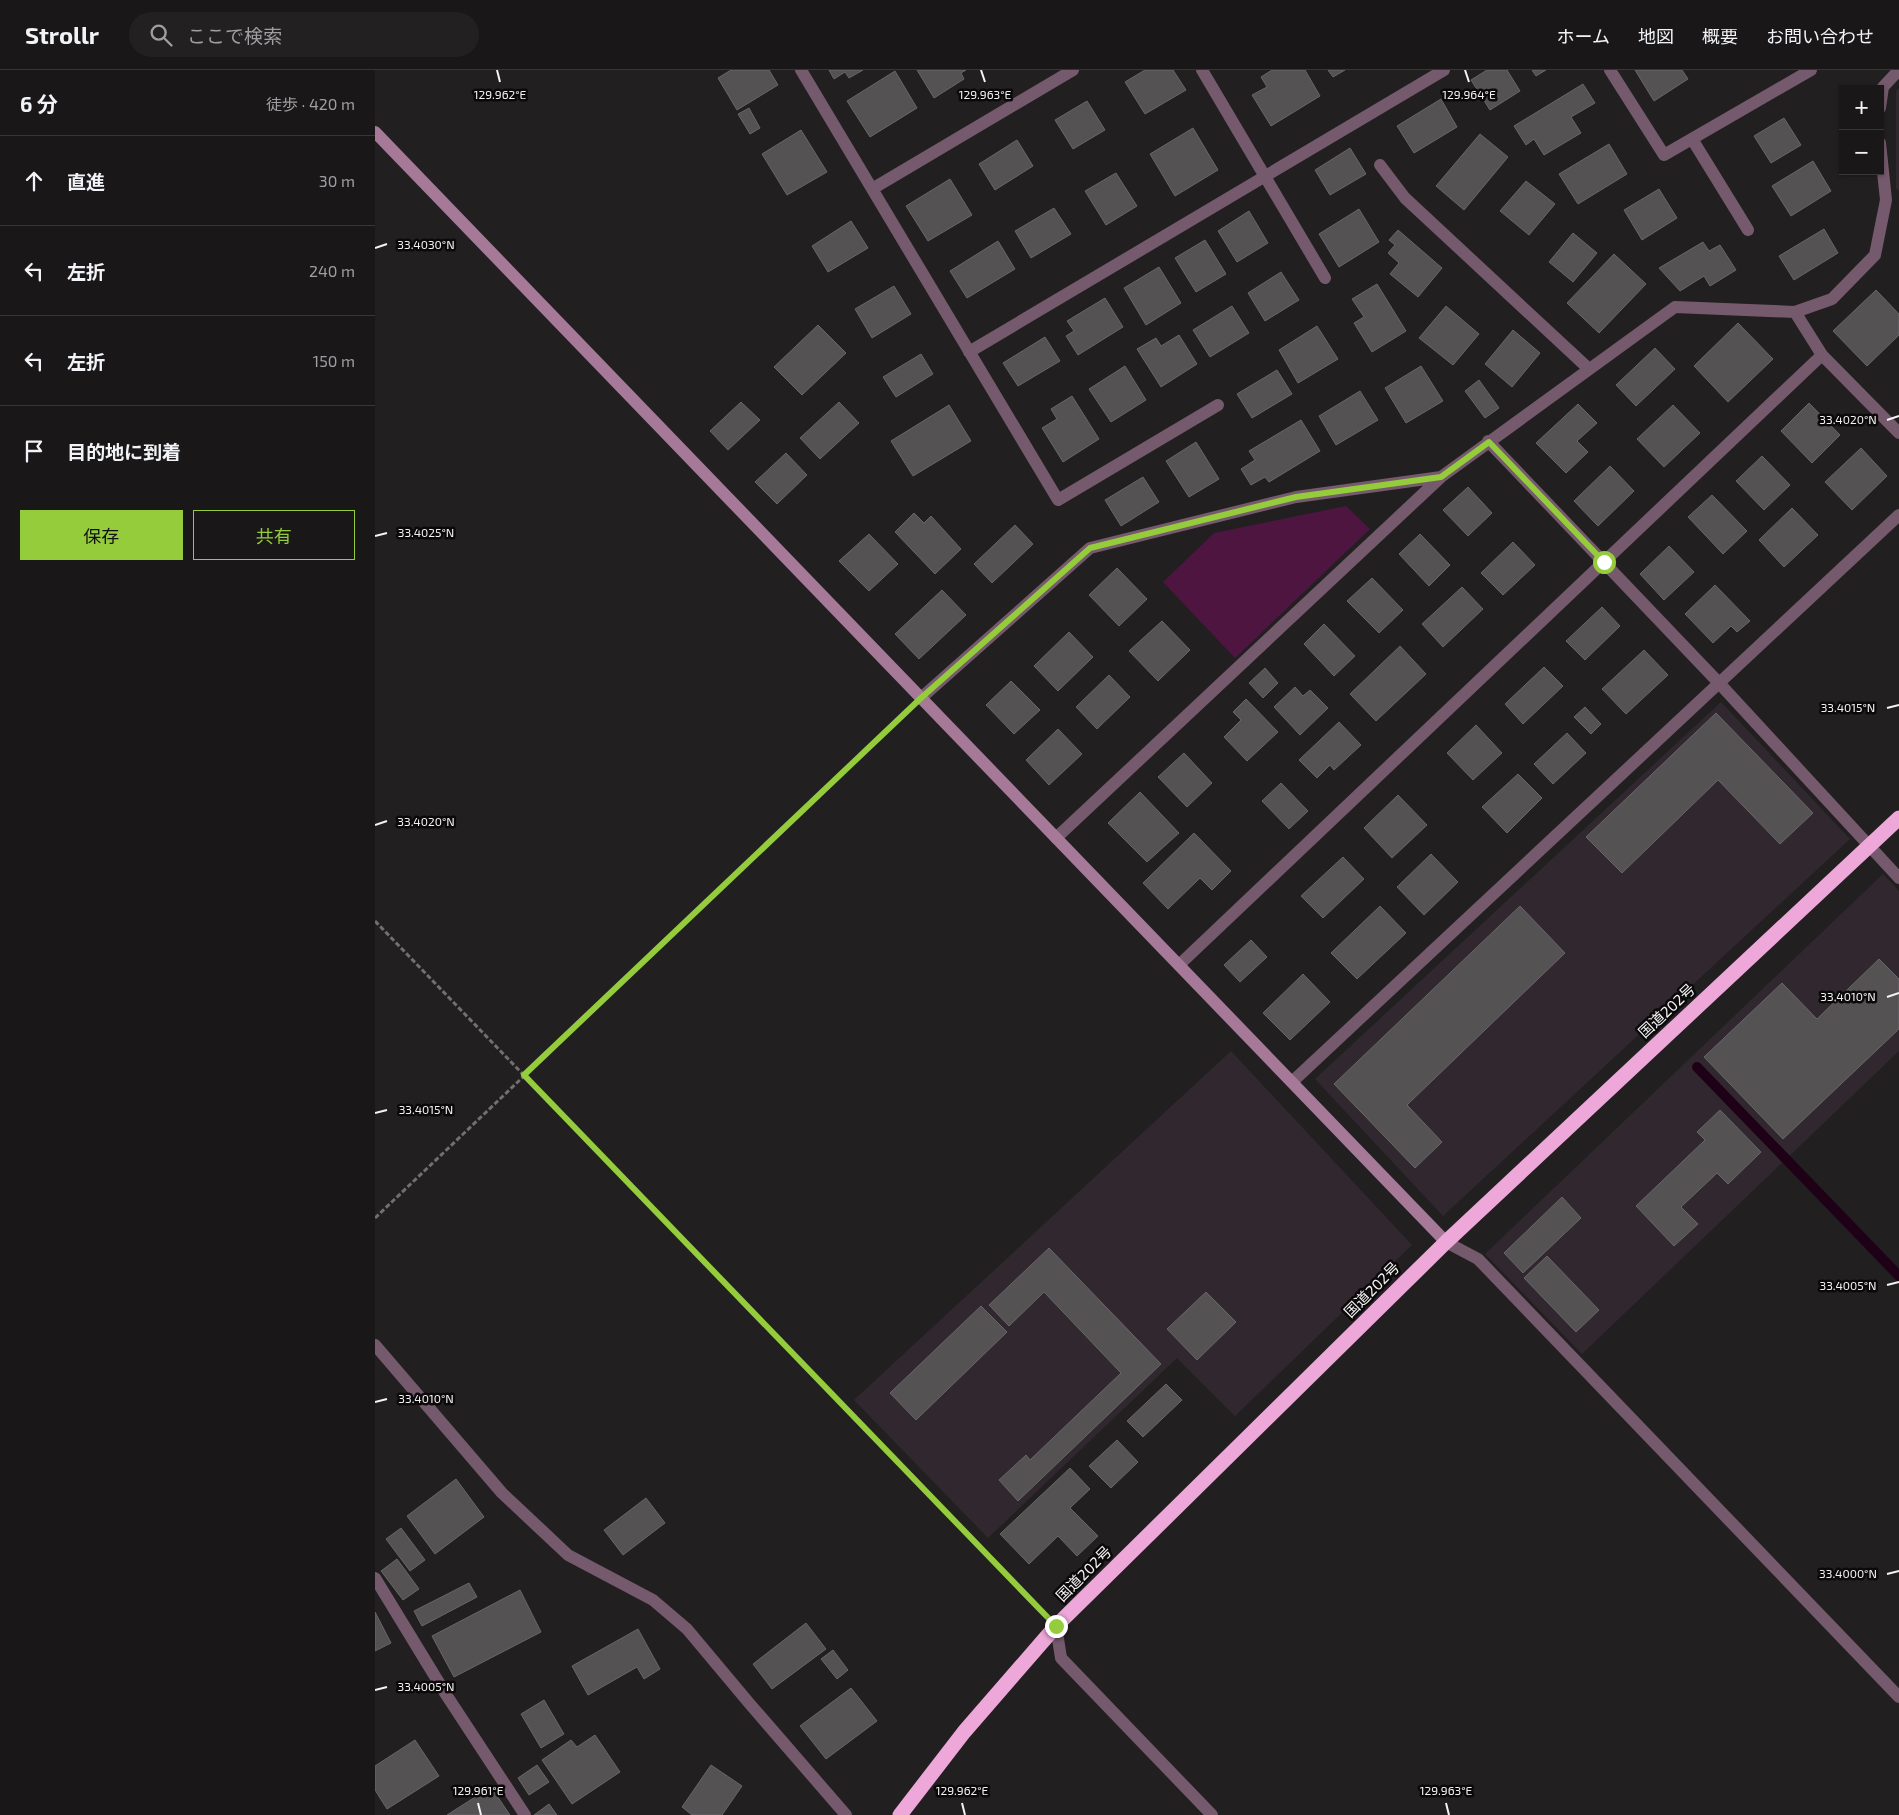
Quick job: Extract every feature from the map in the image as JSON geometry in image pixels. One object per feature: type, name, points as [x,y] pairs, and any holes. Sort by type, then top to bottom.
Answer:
[{"type":"highway","name":"国道202号","points":[[900,1815],[964,1732],[1056,1626],[1446,1242],[1899,818]]},
{"type":"street","points":[[801,70],[1058,500],[1218,406]]},
{"type":"street","points":[[872,189],[1073,70]]},
{"type":"street","points":[[1202,70],[1325,278]]},
{"type":"street","points":[[969,352],[1444,70]]},
{"type":"street","points":[[1610,70],[1665,155],[1811,70]]},
{"type":"street","points":[[1884,86],[1899,70]]},
{"type":"street","points":[[375,132],[1446,1242],[1478,1259],[1899,1697]]},
{"type":"street","points":[[1692,139],[1748,230]]},
{"type":"street","points":[[1380,165],[1405,198],[1589,369]]},
{"type":"street","points":[[1057,838],[1441,477],[1675,307],[1795,312],[1832,299],[1875,255],[1887,200],[1884,175]]},
{"type":"street","points":[[1795,312],[1822,355],[1899,433]]},
{"type":"street","points":[[1179,965],[1822,355]]},
{"type":"street","points":[[1489,442],[1719,683],[1899,878]]},
{"type":"street","points":[[921,698],[1090,548],[1296,497],[1441,477]]},
{"type":"street","points":[[1292,1082],[1899,515]]},
{"type":"street","points":[[375,1345],[502,1493],[568,1555],[653,1600],[687,1629],[846,1815]]},
{"type":"street","points":[[375,1578],[447,1696],[525,1815]]},
{"type":"street","points":[[1056,1626],[1061,1658],[1212,1815]]},
{"type":"path","points":[[375,1218],[921,698]]},
{"type":"path","points":[[375,921],[1056,1626]]},
{"type":"shaded area","points":[[1899,88],[1899,191],[1896,188],[1896,91]]},
{"type":"shaded area","points":[[1346,506],[1370,529],[1235,658],[1163,582],[1214,533]]},
{"type":"shaded area","points":[[1721,702],[1850,839],[1443,1216],[1315,1079]]},
{"type":"shaded area","points":[[1883,874],[1899,891],[1899,1051],[1582,1354],[1485,1254]]},
{"type":"shaded area","points":[[1231,1051],[1412,1245],[1235,1416],[1177,1358],[988,1538],[854,1400]]},
{"type":"building","points":[[731,70],[769,70],[778,85],[737,110],[718,78]]},
{"type":"building","points":[[829,70],[863,70],[849,78],[845,72],[834,79]]},
{"type":"building","points":[[917,70],[966,70],[961,73],[964,79],[934,98]]},
{"type":"building","points":[[1145,70],[1173,70],[1186,90],[1145,114],[1125,82]]},
{"type":"building","points":[[1272,70],[1305,70],[1320,96],[1271,126],[1252,95],[1267,87],[1261,77]]},
{"type":"building","points":[[1328,70],[1345,70],[1333,77]]},
{"type":"building","points":[[1487,70],[1507,70],[1520,91],[1490,110],[1471,80]]},
{"type":"building","points":[[1532,70],[1546,70],[1536,76]]},
{"type":"building","points":[[1635,70],[1682,70],[1688,79],[1654,101]]},
{"type":"building","points":[[895,71],[917,108],[870,137],[847,101]]},
{"type":"building","points":[[1583,84],[1595,103],[1571,117],[1581,133],[1544,155],[1534,139],[1526,145],[1514,126]]},
{"type":"building","points":[[1441,99],[1457,127],[1414,153],[1397,126]]},
{"type":"building","points":[[1087,101],[1105,130],[1073,149],[1055,120]]},
{"type":"building","points":[[749,108],[760,128],[750,134],[738,114]]},
{"type":"building","points":[[1784,118],[1801,145],[1771,163],[1754,136]]},
{"type":"building","points":[[1193,128],[1218,170],[1175,196],[1150,154]]},
{"type":"building","points":[[801,130],[827,172],[787,195],[762,154]]},
{"type":"building","points":[[1480,134],[1508,157],[1464,210],[1436,186]]},
{"type":"building","points":[[1017,140],[1033,166],[995,190],[979,164]]},
{"type":"building","points":[[1609,144],[1627,174],[1578,204],[1559,174]]},
{"type":"building","points":[[1350,148],[1366,174],[1330,195],[1315,170]]},
{"type":"building","points":[[1813,161],[1831,191],[1791,216],[1772,186]]},
{"type":"building","points":[[1116,173],[1137,206],[1106,225],[1085,191]]},
{"type":"building","points":[[950,179],[972,215],[928,241],[906,206]]},
{"type":"building","points":[[1526,181],[1555,204],[1529,235],[1500,211]]},
{"type":"building","points":[[1659,189],[1677,218],[1642,240],[1624,210]]},
{"type":"building","points":[[1054,208],[1071,234],[1031,258],[1015,231]]},
{"type":"building","points":[[1359,209],[1379,242],[1339,267],[1319,234]]},
{"type":"building","points":[[1249,211],[1268,243],[1237,262],[1218,231]]},
{"type":"building","points":[[851,221],[868,248],[828,272],[812,246]]},
{"type":"building","points":[[1824,229],[1838,253],[1794,280],[1779,256]]},
{"type":"building","points":[[1398,230],[1442,268],[1418,297],[1390,274],[1399,263],[1388,253],[1395,245],[1389,240]]},
{"type":"building","points":[[1573,233],[1597,253],[1573,282],[1549,262]]},
{"type":"building","points":[[1205,240],[1226,274],[1196,292],[1175,258]]},
{"type":"building","points":[[998,241],[1015,269],[967,298],[950,271]]},
{"type":"building","points":[[1703,242],[1709,251],[1720,245],[1736,270],[1710,286],[1704,276],[1680,291],[1659,268]]},
{"type":"building","points":[[1614,254],[1646,284],[1599,333],[1567,303]]},
{"type":"building","points":[[1159,267],[1181,303],[1146,325],[1124,288]]},
{"type":"building","points":[[1281,272],[1299,300],[1265,321],[1248,293]]},
{"type":"building","points":[[1377,284],[1406,331],[1372,352],[1354,323],[1364,317],[1352,299]]},
{"type":"building","points":[[894,286],[911,314],[872,338],[855,309]]},
{"type":"building","points":[[1876,290],[1899,314],[1899,335],[1867,366],[1833,331]]},
{"type":"building","points":[[1105,298],[1123,327],[1078,355],[1066,336],[1074,331],[1067,321]]},
{"type":"building","points":[[1232,306],[1249,333],[1210,357],[1193,330]]},
{"type":"building","points":[[1446,306],[1479,334],[1453,365],[1419,338]]},
{"type":"building","points":[[1738,323],[1773,359],[1728,402],[1694,366]]},
{"type":"building","points":[[818,325],[846,353],[802,395],[774,367]]},
{"type":"building","points":[[1317,326],[1338,359],[1298,383],[1279,350]]},
{"type":"building","points":[[1513,330],[1540,353],[1512,387],[1485,364]]},
{"type":"building","points":[[1179,335],[1197,364],[1161,387],[1137,349],[1156,338],[1161,346]]},
{"type":"building","points":[[1045,337],[1060,361],[1018,386],[1003,363]]},
{"type":"building","points":[[1655,348],[1675,369],[1636,406],[1616,385]]},
{"type":"building","points":[[921,354],[933,374],[896,397],[883,377]]},
{"type":"building","points":[[1125,366],[1146,400],[1111,422],[1089,389]]},
{"type":"building","points":[[1421,366],[1443,401],[1406,423],[1385,388]]},
{"type":"building","points":[[1277,370],[1292,394],[1252,418],[1237,394]]},
{"type":"building","points":[[1479,380],[1499,408],[1485,418],[1465,391]]},
{"type":"building","points":[[1360,391],[1378,420],[1336,445],[1319,416]]},
{"type":"building","points":[[1072,396],[1099,439],[1063,462],[1042,428],[1057,419],[1051,409]]},
{"type":"building","points":[[741,402],[760,420],[728,450],[710,431]]},
{"type":"building","points":[[839,402],[859,423],[820,459],[800,438]]},
{"type":"building","points":[[1809,403],[1840,435],[1812,463],[1781,431]]},
{"type":"building","points":[[1578,404],[1597,423],[1577,441],[1588,452],[1566,473],[1536,443]]},
{"type":"building","points":[[949,405],[971,441],[913,476],[891,441]]},
{"type":"building","points":[[1673,405],[1700,433],[1664,467],[1637,439]]},
{"type":"building","points":[[1301,420],[1320,451],[1269,482],[1265,477],[1251,485],[1241,469],[1255,460],[1249,451]]},
{"type":"building","points":[[1196,442],[1219,479],[1189,497],[1166,461]]},
{"type":"building","points":[[1861,448],[1887,476],[1852,510],[1825,482]]},
{"type":"building","points":[[786,453],[807,475],[777,504],[755,482]]},
{"type":"building","points":[[1762,456],[1790,485],[1764,510],[1736,481]]},
{"type":"building","points":[[1610,466],[1634,491],[1598,526],[1574,501]]},
{"type":"building","points":[[1143,477],[1159,502],[1121,526],[1105,500]]},
{"type":"building","points":[[1468,487],[1492,513],[1468,536],[1443,510]]},
{"type":"building","points":[[1712,495],[1747,531],[1723,554],[1688,517]]},
{"type":"building","points":[[1792,508],[1818,535],[1784,567],[1759,540]]},
{"type":"building","points":[[914,513],[924,523],[931,516],[961,549],[935,574],[895,532]]},
{"type":"building","points":[[1015,525],[1033,544],[992,583],[974,564]]},
{"type":"building","points":[[869,534],[898,564],[869,591],[839,561]]},
{"type":"building","points":[[1420,534],[1450,565],[1429,586],[1399,554]]},
{"type":"building","points":[[1513,542],[1535,565],[1503,595],[1481,573]]},
{"type":"building","points":[[1669,546],[1694,572],[1664,600],[1640,574]]},
{"type":"building","points":[[1117,568],[1147,599],[1119,626],[1089,595]]},
{"type":"building","points":[[1372,578],[1403,610],[1379,633],[1347,601]]},
{"type":"building","points":[[1715,585],[1750,621],[1737,632],[1731,626],[1713,643],[1685,614]]},
{"type":"building","points":[[1462,587],[1483,609],[1443,647],[1422,624]]},
{"type":"building","points":[[942,590],[966,615],[919,659],[895,634]]},
{"type":"building","points":[[1602,607],[1620,626],[1585,660],[1566,641]]},
{"type":"building","points":[[1162,621],[1190,650],[1158,681],[1129,651]]},
{"type":"building","points":[[1324,624],[1355,656],[1334,676],[1304,644]]},
{"type":"building","points":[[1069,632],[1093,657],[1058,691],[1034,666]]},
{"type":"building","points":[[1400,646],[1426,674],[1376,721],[1350,694]]},
{"type":"building","points":[[1644,650],[1668,675],[1626,714],[1602,689]]},
{"type":"building","points":[[1544,667],[1563,686],[1523,724],[1505,704]]},
{"type":"building","points":[[1265,668],[1278,683],[1263,698],[1249,683]]},
{"type":"building","points":[[1109,675],[1130,697],[1097,729],[1076,707]]},
{"type":"building","points":[[1011,681],[1040,710],[1014,734],[986,705]]},
{"type":"building","points":[[1295,687],[1303,696],[1310,690],[1328,708],[1300,735],[1274,707]]},
{"type":"building","points":[[1246,699],[1278,732],[1247,761],[1224,737],[1241,720],[1233,712]]},
{"type":"building","points":[[1585,707],[1601,724],[1591,734],[1574,717]]},
{"type":"building","points":[[1716,713],[1813,813],[1780,844],[1718,780],[1622,873],[1586,837]]},
{"type":"building","points":[[1339,722],[1361,745],[1334,770],[1330,765],[1317,778],[1299,760]]},
{"type":"building","points":[[1476,725],[1502,753],[1473,780],[1447,753]]},
{"type":"building","points":[[1058,729],[1082,754],[1049,785],[1026,760]]},
{"type":"building","points":[[1567,733],[1586,753],[1553,784],[1534,764]]},
{"type":"building","points":[[1184,753],[1212,783],[1187,807],[1158,777]]},
{"type":"building","points":[[1518,774],[1542,798],[1507,833],[1482,807]]},
{"type":"building","points":[[1281,783],[1308,811],[1289,829],[1262,801]]},
{"type":"building","points":[[1140,792],[1179,833],[1147,862],[1108,823]]},
{"type":"building","points":[[1398,795],[1427,825],[1392,858],[1364,828]]},
{"type":"building","points":[[1194,833],[1231,871],[1212,890],[1200,878],[1168,909],[1143,883]]},
{"type":"building","points":[[1431,854],[1458,882],[1424,915],[1397,887]]},
{"type":"building","points":[[1343,857],[1364,879],[1323,918],[1301,896]]},
{"type":"building","points":[[1380,906],[1406,933],[1357,979],[1331,953]]},
{"type":"building","points":[[1520,906],[1565,953],[1407,1105],[1442,1142],[1415,1168],[1334,1084]]},
{"type":"building","points":[[1251,940],[1267,957],[1240,982],[1224,965]]},
{"type":"building","points":[[1879,959],[1899,979],[1899,1029],[1783,1139],[1704,1057],[1782,983],[1817,1019]]},
{"type":"building","points":[[1303,974],[1330,1002],[1290,1040],[1263,1013]]},
{"type":"building","points":[[1720,1110],[1761,1152],[1728,1184],[1717,1173],[1681,1207],[1698,1224],[1674,1246],[1636,1206],[1705,1140],[1697,1132]]},
{"type":"building","points":[[1562,1197],[1581,1218],[1523,1273],[1504,1253]]},
{"type":"building","points":[[1049,1248],[1161,1364],[1018,1501],[999,1480],[1026,1455],[1030,1460],[1121,1373],[1044,1292],[1009,1326],[989,1305]]},
{"type":"building","points":[[1547,1256],[1599,1310],[1576,1332],[1524,1278]]},
{"type":"building","points":[[1206,1292],[1236,1322],[1197,1360],[1167,1329]]},
{"type":"building","points":[[981,1306],[1007,1332],[916,1420],[890,1393]]},
{"type":"building","points":[[1166,1384],[1182,1400],[1143,1437],[1127,1421]]},
{"type":"building","points":[[1117,1440],[1138,1462],[1111,1488],[1089,1466]]},
{"type":"building","points":[[1070,1468],[1090,1489],[1070,1508],[1098,1536],[1077,1556],[1058,1536],[1029,1564],[1000,1534]]},
{"type":"building","points":[[456,1479],[484,1517],[435,1554],[407,1516]]},
{"type":"building","points":[[646,1498],[665,1523],[623,1555],[604,1530]]},
{"type":"building","points":[[401,1528],[425,1560],[410,1571],[386,1539]]},
{"type":"building","points":[[397,1559],[419,1589],[403,1600],[381,1571]]},
{"type":"building","points":[[469,1583],[477,1597],[422,1626],[414,1611]]},
{"type":"building","points":[[520,1590],[541,1632],[454,1677],[432,1636]]},
{"type":"building","points":[[375,1612],[391,1643],[375,1651]]},
{"type":"building","points":[[806,1623],[826,1649],[772,1689],[753,1664]]},
{"type":"building","points":[[638,1629],[660,1669],[644,1679],[637,1667],[588,1695],[572,1666]]},
{"type":"building","points":[[833,1650],[848,1670],[837,1679],[821,1659]]},
{"type":"building","points":[[851,1688],[877,1721],[826,1759],[800,1726]]},
{"type":"building","points":[[544,1700],[564,1734],[541,1748],[521,1714]]},
{"type":"building","points":[[595,1735],[620,1772],[572,1804],[542,1760],[571,1740],[577,1747]]},
{"type":"building","points":[[415,1740],[439,1776],[387,1809],[375,1790],[375,1766]]},
{"type":"building","points":[[537,1765],[549,1782],[529,1795],[518,1778]]},
{"type":"building","points":[[711,1765],[742,1786],[722,1815],[692,1815],[682,1807]]},
{"type":"building","points":[[491,1787],[510,1815],[447,1815]]},
{"type":"building","points":[[549,1804],[557,1815],[534,1815]]},
{"type":"waterway","points":[[1697,1067],[1899,1276]]},
{"type":"route","points":[[1056,1626],[524,1075],[921,698],[1090,548],[1296,497],[1441,477],[1489,442],[1604,562]]}]
